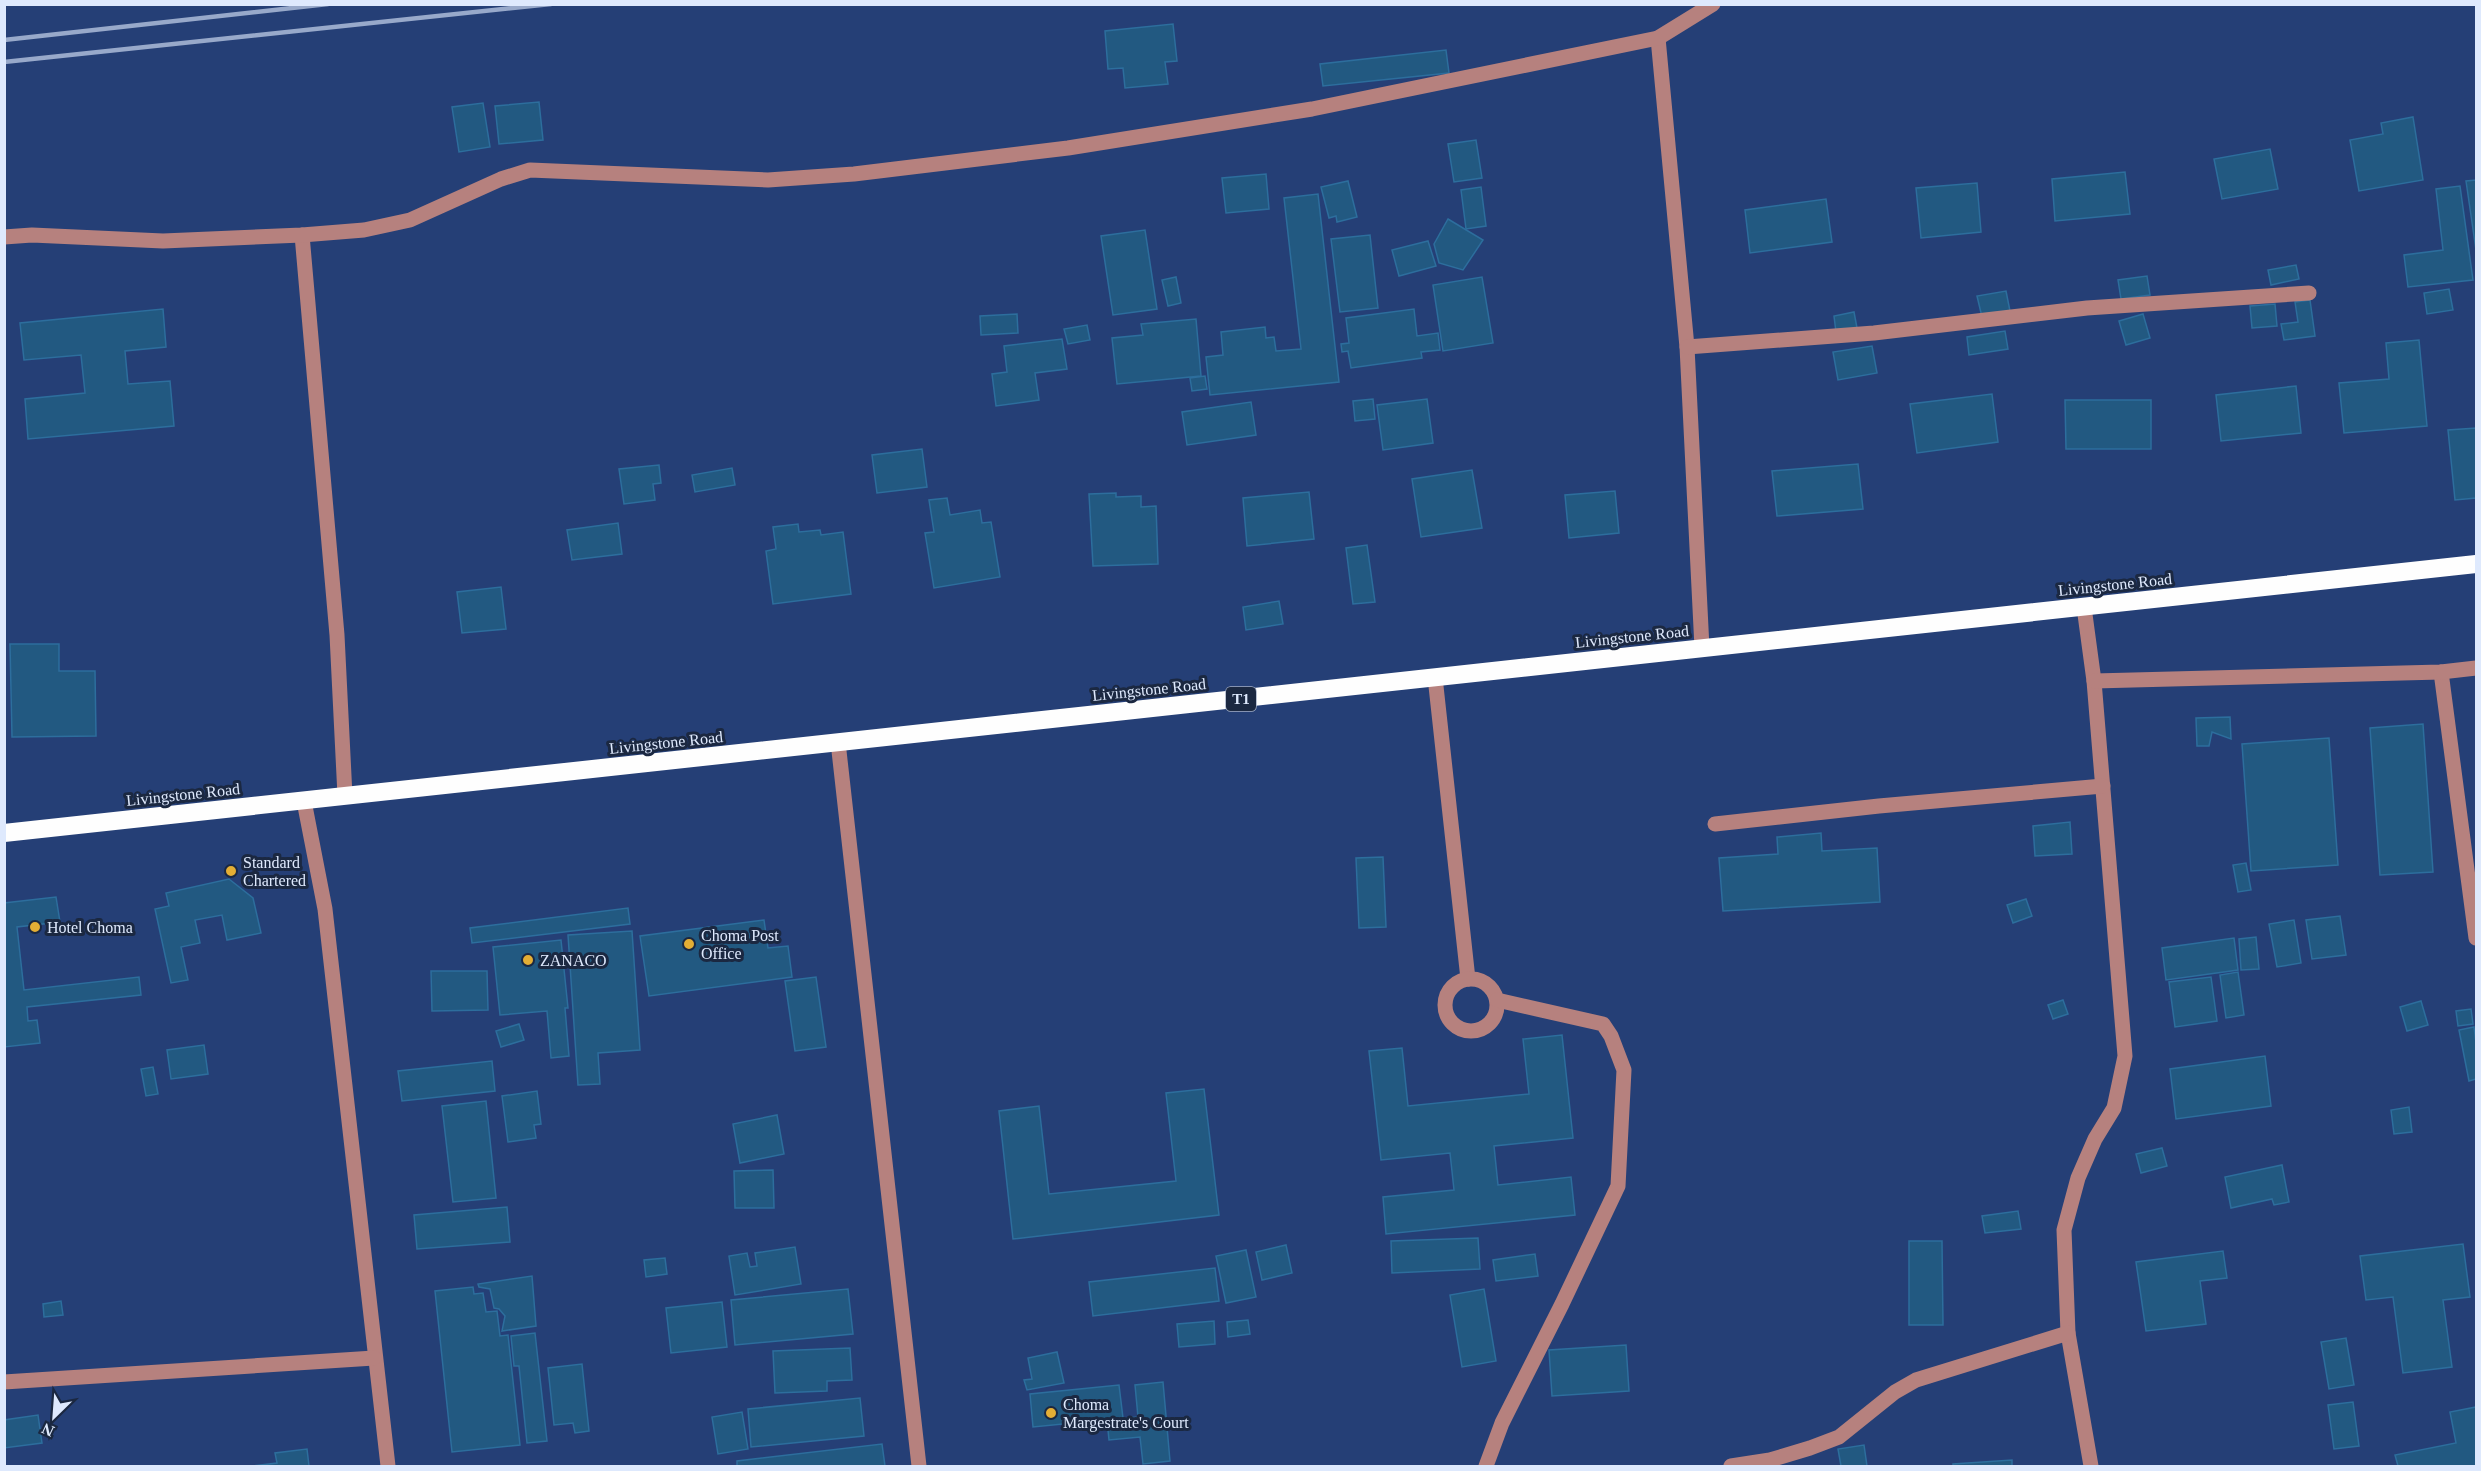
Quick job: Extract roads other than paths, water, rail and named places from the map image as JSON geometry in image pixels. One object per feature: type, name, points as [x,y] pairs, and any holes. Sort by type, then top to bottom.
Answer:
[{"type":"highway","name":"Livingstone Road","points":[[4,833],[2476,564]]},
{"type":"street","points":[[4,237],[32,235],[163,241],[364,230],[410,220],[501,179],[530,170],[768,180],[854,174],[1068,148],[1312,109],[1658,38],[1713,4]]},
{"type":"street","points":[[1658,38],[1687,347],[1702,648]]},
{"type":"street","points":[[302,235],[337,635],[345,796]]},
{"type":"street","points":[[1687,347],[1874,333],[2087,308],[2309,293]]},
{"type":"street","points":[[2084,607],[2094,681],[2125,1056],[2114,1108],[2095,1139],[2078,1178],[2064,1230],[2068,1333],[2091,1467]]},
{"type":"street","points":[[2094,681],[2441,672],[2476,668]]},
{"type":"street","points":[[2441,672],[2476,938]]},
{"type":"street","points":[[1435,677],[1468,979]]},
{"type":"street","points":[[838,742],[919,1467]]},
{"type":"street","points":[[1715,824],[1879,806],[2103,786]]},
{"type":"street","points":[[304,801],[325,909],[388,1467]]},
{"type":"street","points":[[1468,979],[1487,984],[1497,1000],[1496,1014],[1488,1025],[1475,1031],[1461,1029],[1450,1021],[1445,1008],[1446,994],[1455,984],[1468,979]]},
{"type":"street","points":[[1486,1467],[1502,1423],[1618,1186],[1624,1070],[1611,1036],[1603,1024],[1497,1000]]},
{"type":"street","points":[[1731,1467],[1770,1460],[1839,1437],[1895,1392],[1916,1380],[2068,1333]]},
{"type":"street","points":[[4,1382],[374,1358]]},
{"type":"railway","points":[[4,40],[328,4]]},
{"type":"railway","points":[[4,62],[551,4]]},
{"type":"place","name":"Standard Chartered","points":[[231,871]]},
{"type":"place","name":"Hotel Choma","points":[[35,927]]},
{"type":"place","name":"Choma Post Office","points":[[689,944]]},
{"type":"place","name":"ZANACO","points":[[528,960]]},
{"type":"place","name":"Choma Margestrate's Court","points":[[1051,1413]]}]
